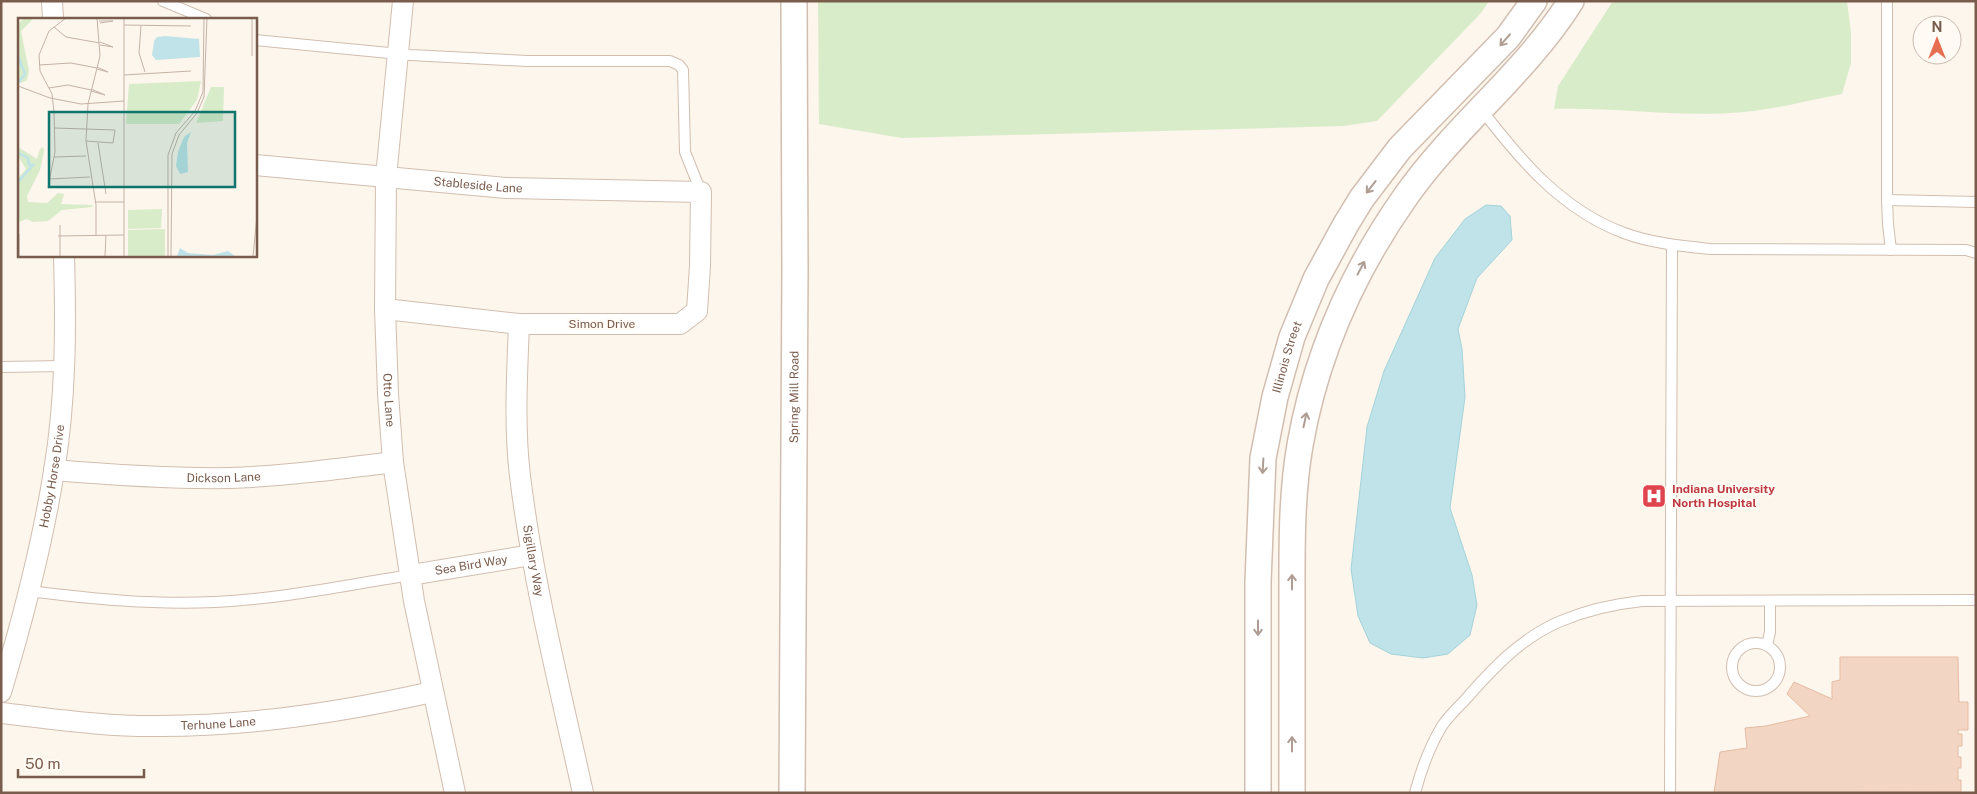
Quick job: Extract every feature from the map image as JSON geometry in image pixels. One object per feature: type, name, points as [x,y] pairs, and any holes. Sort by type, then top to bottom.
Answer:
[{"type":"street","points":[[52,1],[53,18]]},
{"type":"street","name":"Otto Lane","points":[[402,1],[386,177],[385,309],[393,462],[432,692],[454,793]]},
{"type":"street","name":"Spring Mill Road","points":[[792,793],[795,280],[794,1]]},
{"type":"street","name":"Illinois Street","points":[[1258,793],[1258,582],[1264,458],[1274,397],[1292,337],[1316,279],[1362,198],[1400,148],[1508,37],[1534,1]]},
{"type":"street","points":[[1292,793],[1293,506],[1300,445],[1314,385],[1333,327],[1359,271],[1408,193],[1446,145],[1531,55],[1571,1]]},
{"type":"street","name":"Stableside Lane","points":[[256,165],[506,188],[701,192]]},
{"type":"street","name":"Simon Drive","points":[[385,309],[519,324],[680,324],[697,311],[701,192]]},
{"type":"street","name":"Hobby Horse Drive","points":[[1,692],[30,591],[54,470],[64,366],[64,256]]},
{"type":"street","name":"Sigillary Way","points":[[519,324],[516,416],[520,475],[532,555],[583,793]]},
{"type":"street","name":"Dickson Lane","points":[[54,470],[155,478],[230,478],[393,462]]},
{"type":"street","name":"Sea Bird Way","points":[[411,575],[532,555]]},
{"type":"street","name":"Terhune Lane","points":[[1,712],[84,722],[159,726],[235,724],[317,714],[383,703],[432,692]]},
{"type":"lane","points":[[163,1],[204,18]]},
{"type":"lane","points":[[1887,1],[1887,200],[1891,250]]},
{"type":"lane","points":[[256,40],[397,54],[536,61],[670,62],[679,65],[683,70],[684,152],[701,192]]},
{"type":"lane","points":[[1481,109],[1528,166],[1560,197],[1587,215],[1624,233],[1672,245],[1710,249],[1966,250],[1976,253]]},
{"type":"lane","points":[[1887,200],[1976,202]]},
{"type":"lane","points":[[1670,793],[1672,245]]},
{"type":"lane","points":[[1,367],[64,366]]},
{"type":"lane","points":[[30,591],[152,602],[216,602],[276,596],[411,575]]},
{"type":"lane","points":[[1415,793],[1421,772],[1443,725],[1493,668],[1536,634],[1560,621],[1585,612],[1614,604],[1642,601],[1976,600]]},
{"type":"lane","points":[[1767,645],[1770,632],[1770,601]]},
{"type":"lane","points":[[1752,642],[1767,645],[1773,650],[1780,664],[1776,679],[1771,685],[1757,691],[1741,686],[1732,673],[1733,657],[1744,645],[1752,642]]},
{"type":"green space","points":[[818,1],[1489,1],[1481,13],[1377,121],[1343,126],[902,138],[819,124]]},
{"type":"green space","points":[[1613,1],[1847,1],[1851,33],[1851,63],[1842,94],[1769,109],[1720,114],[1554,109],[1558,86]]},
{"type":"water","points":[[1486,205],[1501,206],[1510,216],[1512,240],[1477,278],[1458,329],[1462,349],[1465,397],[1450,508],[1472,575],[1477,605],[1470,635],[1448,654],[1423,658],[1391,654],[1370,643],[1358,616],[1351,569],[1367,427],[1384,371],[1435,258],[1465,219]]},
{"type":"building","points":[[1840,657],[1958,657],[1959,702],[1968,702],[1968,730],[1958,730],[1958,734],[1962,734],[1962,746],[1958,746],[1958,757],[1961,757],[1961,768],[1958,768],[1958,780],[1961,780],[1961,792],[1714,793],[1720,752],[1747,748],[1745,728],[1766,726],[1810,716],[1787,694],[1794,682],[1832,699],[1832,682],[1840,680]]},
{"type":"place","name":"Indiana University North Hospital","points":[[1654,496]]}]
